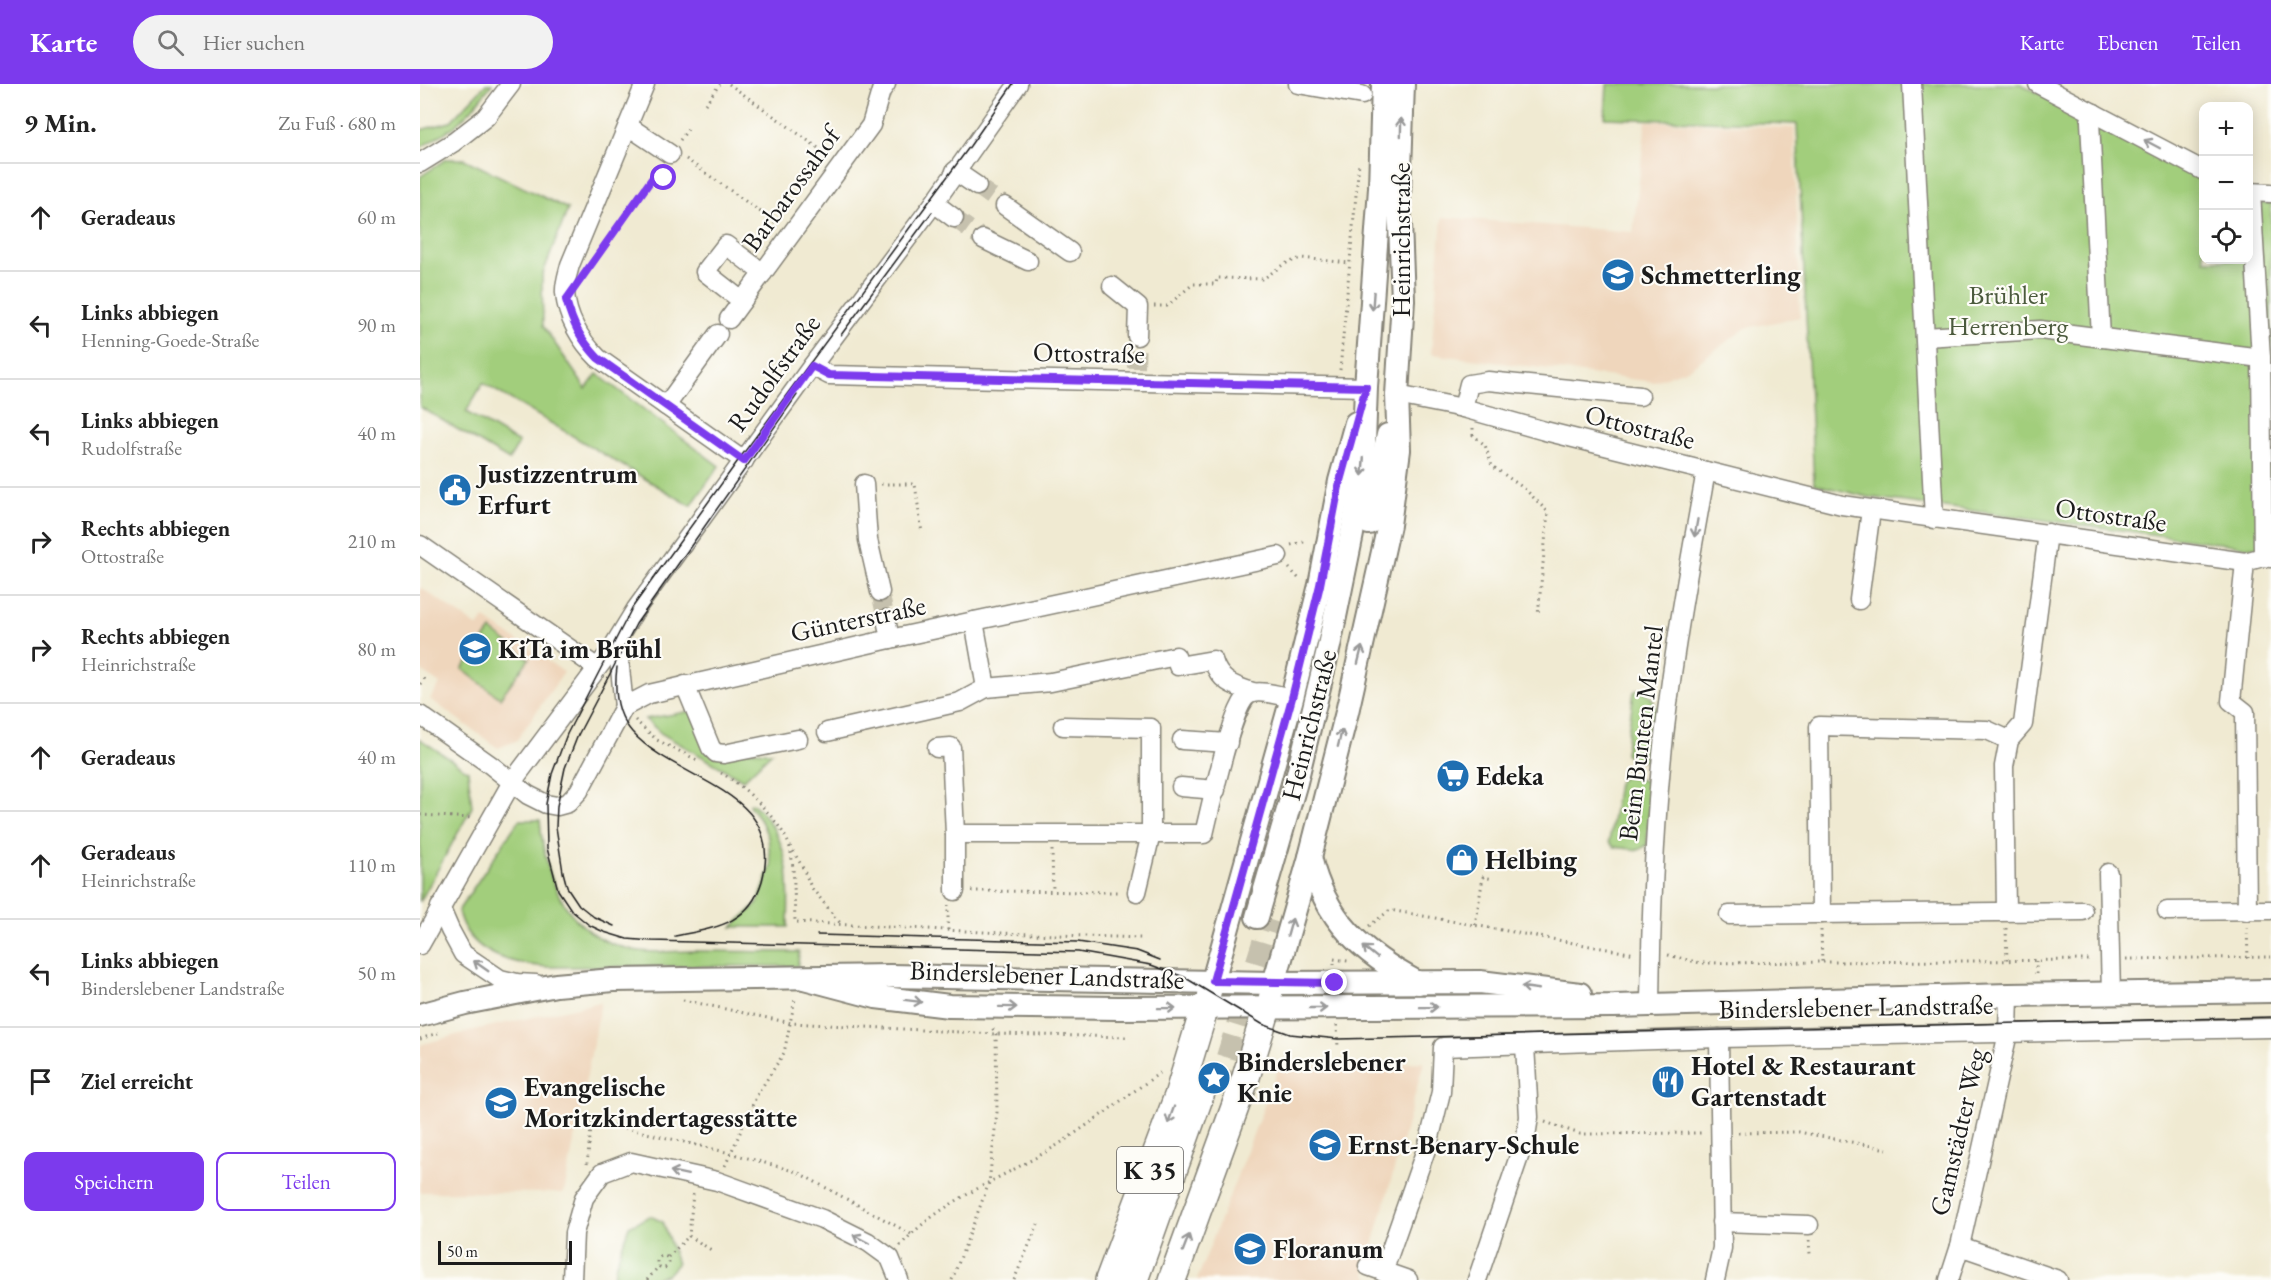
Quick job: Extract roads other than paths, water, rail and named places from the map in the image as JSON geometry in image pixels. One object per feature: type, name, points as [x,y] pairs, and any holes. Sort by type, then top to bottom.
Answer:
[{"type":"highway","name":"K 35","points":[[1172,1280],[1246,1077],[1270,996]]},
{"type":"highway","name":"K 35","points":[[1109,1280],[1178,1095],[1205,1007]]},
{"type":"highway","name":"K 35","points":[[1134,1280],[1211,1086],[1148,1280]]},
{"type":"main road","name":"Heinrichstraße","points":[[1383,84],[1380,188],[1366,387],[1363,470],[1353,534],[1329,646],[1264,918],[1339,663],[1397,396]]},
{"type":"main road","name":"Heinrichstraße","points":[[1270,996],[1310,857],[1347,712],[1389,525],[1399,450],[1397,396],[1403,300],[1399,198],[1403,84]]},
{"type":"main road","name":"Heinrichstraße","points":[[1205,1007],[1292,698],[1318,591],[1340,481],[1366,387]]},
{"type":"main road","points":[[1310,857],[1324,898],[1333,915],[1353,938],[1386,965],[1419,983]]},
{"type":"main road","name":"Binderslebener Landstraße","points":[[420,1015],[465,1003],[556,986],[614,980],[890,976],[1213,981],[1270,996],[1650,1004],[2271,991]]},
{"type":"main road","name":"Binderslebener Landstraße","points":[[804,978],[876,997],[979,1006],[1205,1007],[1270,996],[1419,983],[1480,982],[1650,1004]]},
{"type":"street","points":[[420,163],[454,142],[486,117],[511,84]]},
{"type":"street","points":[[645,84],[570,265],[564,292],[582,341],[598,358],[744,461]]},
{"type":"street","name":"Rudolfstraße","points":[[420,945],[512,782],[610,650],[636,609],[812,366],[934,203],[1018,84]]},
{"type":"street","points":[[1298,84],[1362,95]]},
{"type":"street","points":[[1912,84],[1934,519]]},
{"type":"street","points":[[2038,84],[2199,168]]},
{"type":"street","name":"Barbarossahof","points":[[666,406],[871,125],[884,88]]},
{"type":"street","points":[[2094,113],[2090,121],[2100,338]]},
{"type":"street","points":[[628,126],[675,155]]},
{"type":"street","points":[[955,171],[977,186]]},
{"type":"street","points":[[2253,192],[2271,193]]},
{"type":"street","points":[[934,203],[954,218]]},
{"type":"street","points":[[1005,206],[1070,252]]},
{"type":"street","points":[[2251,210],[2261,358],[2267,557]]},
{"type":"street","points":[[983,238],[1028,261]]},
{"type":"street","points":[[742,301],[705,272],[726,245],[763,273]]},
{"type":"street","points":[[1112,286],[1138,307],[1137,336]]},
{"type":"street","points":[[1925,337],[2040,330],[2261,358]]},
{"type":"street","name":"Ottostraße","points":[[812,366],[829,375],[1136,375],[1366,387]]},
{"type":"street","points":[[1463,408],[1469,384],[1488,381],[1640,396]]},
{"type":"street","name":"Ottostraße","points":[[1397,396],[1463,408],[1545,431],[1871,510],[2245,562],[2267,557]]},
{"type":"street","name":"Beim Bunten Mantel","points":[[1650,1004],[1653,863],[1660,775],[1672,682],[1706,471]]},
{"type":"street","points":[[864,484],[868,540],[880,592]]},
{"type":"street","points":[[1859,600],[1871,510]]},
{"type":"street","points":[[2006,911],[2004,766],[2009,740],[2023,724],[2048,533]]},
{"type":"street","points":[[420,545],[596,668]]},
{"type":"street","name":"Günterstraße","points":[[624,707],[649,693],[1284,550]]},
{"type":"street","points":[[2245,562],[2231,701],[2245,712],[2247,910]]},
{"type":"street","points":[[886,619],[890,639]]},
{"type":"street","points":[[975,621],[986,688]]},
{"type":"street","points":[[420,715],[528,795],[546,804],[557,806],[568,803],[586,795],[624,707],[619,658],[610,650]]},
{"type":"street","points":[[827,732],[960,702],[986,688],[1051,682],[1176,656],[1172,668],[1213,660],[1217,672],[1226,681],[1238,687],[1253,692],[1292,698]]},
{"type":"street","points":[[685,685],[711,748],[716,753],[724,754],[798,739]]},
{"type":"street","points":[[955,834],[1204,834],[1233,721],[1245,697],[1253,692]]},
{"type":"street","points":[[1064,726],[1151,728],[1151,834],[1137,892]]},
{"type":"street","points":[[1821,914],[1819,726],[1987,730],[2009,740]]},
{"type":"street","points":[[1182,740],[1228,743]]},
{"type":"street","points":[[937,748],[951,747],[955,891]]},
{"type":"street","points":[[1180,787],[1216,790]]},
{"type":"street","points":[[2108,873],[2111,994]]},
{"type":"street","points":[[440,907],[463,954],[482,967],[500,979],[517,983],[556,986]]},
{"type":"street","points":[[2167,911],[2271,910]]},
{"type":"street","points":[[1729,915],[2084,911]]},
{"type":"street","name":"Gamstädter Weg","points":[[1949,1280],[1960,1246],[2008,1033],[2009,995]]},
{"type":"street","name":"Binderslebener Landstraße","points":[[1389,1275],[1441,1092],[1443,1047],[1719,1038],[2271,1028]]},
{"type":"street","points":[[1715,1280],[1722,1248],[1719,1038]]},
{"type":"street","points":[[1477,1280],[1526,1136],[1529,1117],[1525,1045]]},
{"type":"street","points":[[572,1280],[574,1233],[584,1198],[602,1173],[632,1162],[717,1181],[822,1219],[868,1242],[890,1258],[899,1280]]},
{"type":"street","points":[[1721,1222],[1809,1225]]},
{"type":"street","points":[[1960,1246],[2058,1280]]},
{"type":"tunnel","points":[[977,186],[1005,206]]},
{"type":"tunnel","points":[[954,218],[983,239]]},
{"type":"tunnel","points":[[1136,368],[1137,336]]},
{"type":"tunnel","points":[[880,592],[886,619]]},
{"type":"tunnel","points":[[1217,1089],[1270,920]]},
{"type":"tram line","points":[[1013,84],[632,608],[567,734],[552,774],[546,804],[547,848],[558,890],[572,911],[589,925],[627,939],[652,941],[1078,952],[1151,965],[1184,977],[1262,1024],[1290,1034],[1338,1039],[2271,1017]]},
{"type":"tram line","points":[[841,335],[932,212]]},
{"type":"tram line","points":[[614,926],[594,917],[579,905],[567,887],[556,827],[557,806],[565,768],[578,735],[636,624],[797,395]]},
{"type":"tram line","points":[[617,667],[619,710],[632,732],[652,749],[723,791],[744,807],[759,826],[765,850],[762,881],[756,896],[739,916],[716,927],[675,936]]},
{"type":"tram line","points":[[817,935],[1078,942],[1137,951],[1160,960]]},
{"type":"place","name":"Schmetterling","points":[[1618,275]]},
{"type":"place","name":"Justizzentrum Erfurt","points":[[455,490]]},
{"type":"place","name":"KiTa im Brühl","points":[[475,649]]},
{"type":"place","name":"Edeka","points":[[1453,776]]},
{"type":"place","name":"Helbing","points":[[1462,860]]},
{"type":"place","name":"Binderslebener Knie","points":[[1214,1078]]},
{"type":"place","name":"Hotel & Restaurant Gartenstadt","points":[[1668,1082]]},
{"type":"place","name":"Evangelische Moritzkindertagesstätte","points":[[501,1103]]},
{"type":"place","name":"Ernst-Benary-Schule","points":[[1325,1145]]},
{"type":"place","name":"Floranum","points":[[1250,1249]]},
{"type":"park label","name":"Brühler Herrenberg","points":[[2008,310]]}]
